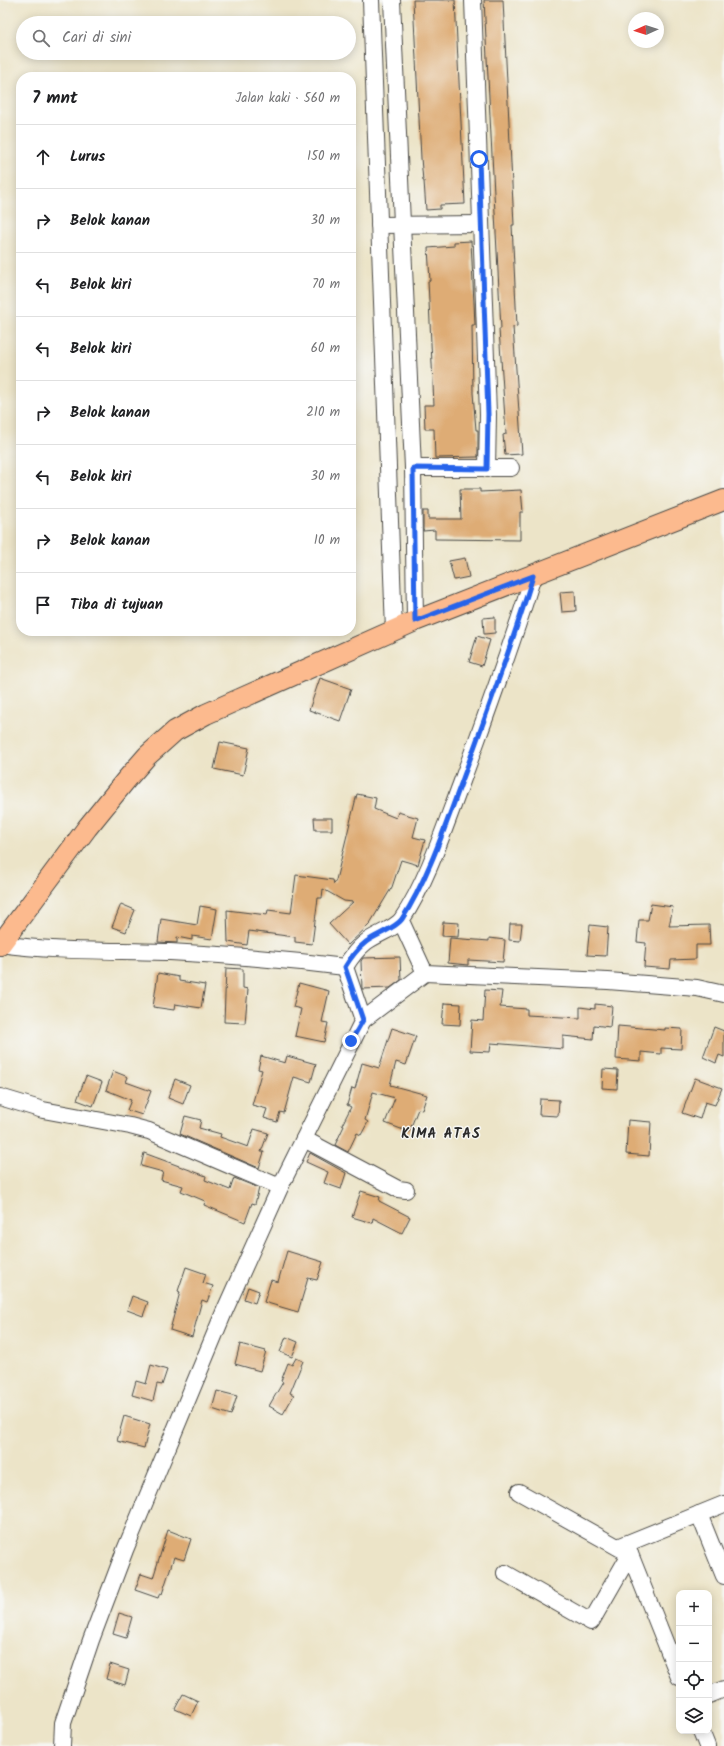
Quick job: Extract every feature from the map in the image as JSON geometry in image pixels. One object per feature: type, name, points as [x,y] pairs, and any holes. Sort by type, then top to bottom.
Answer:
[{"type":"main road","points":[[0,944],[87,828],[126,780],[147,756],[175,732],[206,714],[415,621],[724,500]]},
{"type":"street","points":[[370,0],[394,631]]},
{"type":"street","points":[[392,0],[413,468],[415,621]]},
{"type":"street","points":[[473,0],[488,414],[487,469]]},
{"type":"street","points":[[379,225],[482,224]]},
{"type":"street","points":[[413,468],[511,468]]},
{"type":"street","points":[[345,967],[354,953],[367,942],[401,921],[414,897],[441,838],[510,650],[533,576]]},
{"type":"street","points":[[401,921],[425,973]]},
{"type":"street","points":[[0,944],[68,950],[171,952],[280,960],[345,967]]},
{"type":"street","points":[[345,967],[363,1020]]},
{"type":"street","points":[[62,1746],[63,1723],[91,1640],[122,1558],[224,1312],[280,1187],[363,1020],[425,973],[608,981],[697,988],[724,994]]},
{"type":"street","points":[[0,1097],[43,1110],[130,1126],[149,1131],[280,1187]]},
{"type":"street","points":[[304,1140],[398,1189],[406,1190]]},
{"type":"street","points":[[519,1492],[624,1550],[676,1669]]},
{"type":"street","points":[[505,1573],[591,1622],[624,1550],[699,1514],[724,1504]]},
{"type":"street","points":[[699,1514],[724,1576]]},
{"type":"street","points":[[712,1694],[724,1689]]},
{"type":"street","points":[[702,1734],[707,1746]]},
{"type":"building","points":[[413,0],[455,0],[465,204],[440,205],[440,209],[426,210],[421,158]]},
{"type":"building","points":[[484,0],[503,0],[514,225],[512,225],[517,326],[513,327],[522,454],[505,455],[503,435],[506,434],[499,329],[501,329]]},
{"type":"building","points":[[471,241],[475,325],[472,325],[473,393],[476,430],[478,430],[478,457],[435,458],[434,429],[425,429],[424,405],[434,405],[428,281],[430,281],[428,248],[454,246],[454,242]]},
{"type":"building","points":[[460,489],[480,489],[480,492],[521,490],[523,512],[520,512],[520,540],[435,539],[435,530],[423,531],[423,511],[428,511],[428,519],[461,519]]},
{"type":"building","points":[[465,558],[469,577],[454,580],[449,561]]},
{"type":"building","points":[[575,591],[576,611],[562,612],[560,592]]},
{"type":"building","points":[[495,617],[495,633],[484,634],[483,618]]},
{"type":"building","points":[[477,636],[490,640],[482,666],[469,662]]},
{"type":"building","points":[[320,678],[351,689],[340,721],[309,710]]},
{"type":"building","points":[[220,742],[249,748],[243,775],[214,769]]},
{"type":"building","points":[[357,794],[376,798],[374,809],[396,818],[398,812],[418,818],[413,837],[425,840],[418,865],[401,860],[392,887],[369,925],[348,945],[329,924],[353,902],[344,901],[323,889],[322,898],[318,898],[312,944],[295,942],[295,937],[249,931],[247,945],[228,942],[227,910],[267,915],[268,910],[291,913],[296,875],[333,880],[334,884]]},
{"type":"building","points":[[314,818],[332,818],[332,830],[315,830]]},
{"type":"building","points":[[121,904],[135,910],[126,932],[112,927]]},
{"type":"building","points":[[651,904],[673,907],[669,926],[709,925],[710,945],[696,945],[696,959],[671,960],[670,969],[644,967],[646,943],[637,942],[639,920],[648,920]]},
{"type":"building","points":[[200,906],[217,909],[212,939],[192,936],[192,940],[177,937],[177,943],[158,942],[161,919],[197,925]]},
{"type":"building","points":[[443,922],[459,923],[458,937],[442,936]]},
{"type":"building","points":[[510,924],[522,924],[520,941],[509,940]]},
{"type":"building","points":[[590,925],[608,927],[606,956],[587,955]]},
{"type":"building","points":[[450,938],[489,941],[489,938],[505,940],[503,962],[468,960],[468,965],[448,963]]},
{"type":"building","points":[[400,957],[401,980],[390,988],[362,989],[361,961],[363,958]]},
{"type":"building","points":[[226,968],[243,969],[243,988],[248,989],[245,1023],[224,1022]]},
{"type":"building","points":[[158,973],[179,977],[179,981],[205,985],[201,1008],[175,1004],[174,1010],[153,1007]]},
{"type":"building","points":[[299,983],[329,991],[322,1022],[328,1023],[324,1042],[295,1036],[301,1009],[293,1007]]},
{"type":"building","points":[[485,990],[502,991],[500,1007],[527,1009],[527,1015],[580,1018],[580,1007],[595,1009],[595,1004],[612,1006],[610,1027],[594,1025],[593,1039],[563,1036],[563,1049],[491,1043],[490,1052],[470,1051],[472,1020],[483,1021]]},
{"type":"building","points":[[444,1003],[461,1004],[460,1025],[442,1024]]},
{"type":"building","points":[[618,1026],[665,1030],[665,1028],[682,1029],[681,1049],[661,1048],[661,1054],[641,1052],[641,1061],[616,1059]]},
{"type":"building","points":[[714,1027],[724,1031],[724,1057],[719,1055],[716,1063],[703,1057]]},
{"type":"building","points":[[392,1028],[416,1036],[406,1065],[396,1062],[390,1085],[427,1095],[422,1110],[418,1109],[409,1132],[385,1123],[395,1098],[373,1092],[365,1120],[368,1122],[361,1135],[357,1133],[348,1152],[335,1145],[344,1126],[342,1125],[351,1107],[347,1105],[352,1088],[355,1089],[362,1063],[379,1068]]},
{"type":"building","points":[[261,1056],[285,1063],[287,1056],[316,1064],[311,1082],[294,1077],[284,1113],[280,1112],[277,1122],[264,1118],[267,1109],[252,1105],[262,1070],[258,1069]]},
{"type":"building","points":[[603,1069],[618,1070],[617,1089],[602,1088]]},
{"type":"building","points":[[113,1071],[128,1077],[126,1082],[151,1091],[142,1115],[127,1110],[131,1100],[106,1090]]},
{"type":"building","points":[[86,1076],[102,1082],[93,1106],[77,1100]]},
{"type":"building","points":[[695,1078],[722,1088],[715,1105],[705,1102],[700,1119],[682,1113]]},
{"type":"building","points":[[175,1079],[190,1085],[183,1104],[168,1098]]},
{"type":"building","points":[[540,1099],[559,1100],[558,1116],[539,1115]]},
{"type":"building","points":[[185,1116],[201,1120],[199,1128],[221,1134],[220,1137],[248,1147],[254,1129],[268,1133],[261,1152],[264,1152],[259,1168],[180,1134]]},
{"type":"building","points":[[628,1120],[651,1122],[649,1156],[626,1154]]},
{"type":"building","points":[[144,1153],[206,1176],[205,1180],[230,1190],[234,1178],[259,1188],[255,1204],[252,1203],[245,1222],[204,1205],[205,1201],[181,1191],[183,1186],[161,1180],[163,1172],[141,1166]]},
{"type":"building","points":[[310,1153],[346,1173],[341,1189],[324,1183],[328,1172],[306,1162]]},
{"type":"building","points":[[361,1191],[380,1197],[379,1201],[410,1217],[402,1233],[373,1218],[372,1223],[352,1217]]},
{"type":"building","points":[[287,1251],[323,1262],[317,1280],[308,1278],[298,1312],[264,1302],[271,1280],[278,1282]]},
{"type":"building","points":[[186,1267],[206,1274],[203,1283],[213,1286],[207,1302],[202,1300],[192,1337],[170,1330],[180,1292],[178,1291]]},
{"type":"building","points":[[248,1287],[259,1291],[255,1303],[244,1299]]},
{"type":"building","points":[[132,1296],[148,1302],[143,1316],[127,1310]]},
{"type":"building","points":[[286,1337],[298,1342],[292,1357],[280,1352]]},
{"type":"building","points":[[240,1344],[266,1351],[260,1371],[235,1364]]},
{"type":"building","points":[[296,1358],[303,1361],[290,1393],[294,1395],[283,1414],[269,1406],[283,1382],[281,1381],[288,1363],[292,1365]]},
{"type":"building","points":[[151,1365],[167,1370],[162,1385],[157,1384],[153,1401],[132,1395],[136,1381],[146,1384]]},
{"type":"building","points":[[217,1391],[237,1396],[231,1415],[212,1409]]},
{"type":"building","points":[[124,1416],[150,1424],[144,1448],[117,1441]]},
{"type":"building","points":[[168,1530],[191,1539],[184,1560],[174,1557],[162,1594],[160,1593],[158,1598],[135,1590],[141,1574],[153,1578]]},
{"type":"building","points":[[119,1613],[132,1617],[126,1638],[113,1634]]},
{"type":"building","points":[[110,1664],[129,1670],[125,1685],[106,1679]]},
{"type":"building","points":[[183,1694],[198,1701],[191,1716],[175,1709]]},
{"type":"district","name":"KIMA ATAS","points":[[441,1134]]},
{"type":"route","points":[[351,1041],[363,1020],[345,967],[354,953],[367,942],[401,921],[414,897],[441,838],[484,722],[517,628],[533,576],[415,621],[413,468],[487,469],[488,414],[479,159]]}]
